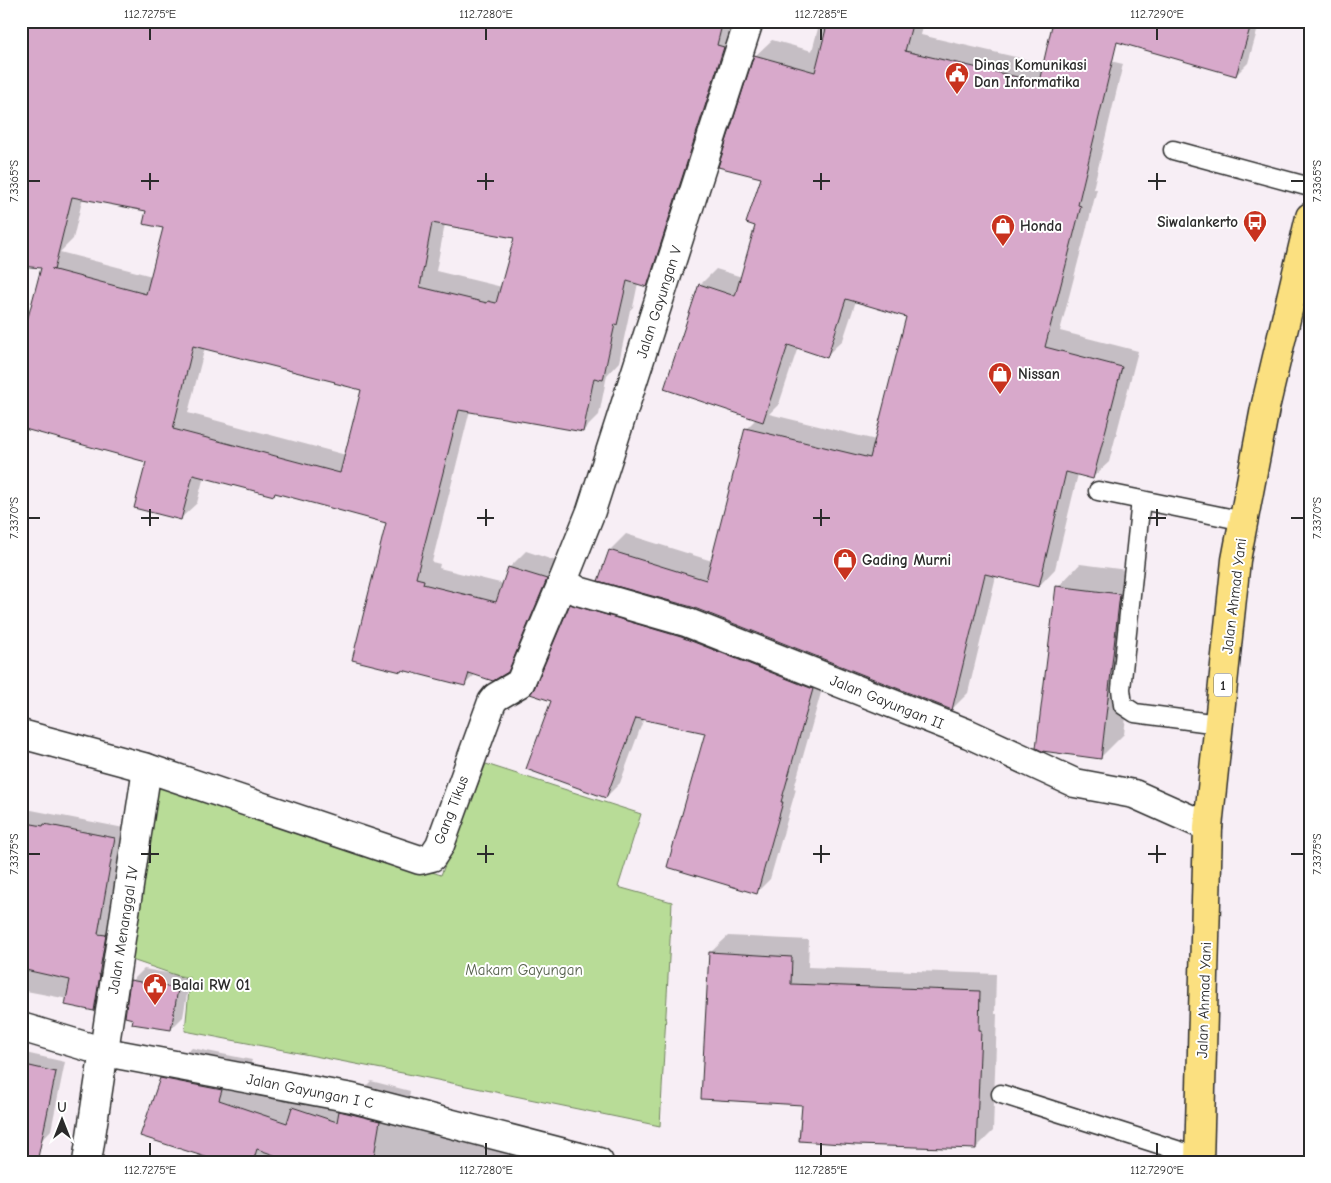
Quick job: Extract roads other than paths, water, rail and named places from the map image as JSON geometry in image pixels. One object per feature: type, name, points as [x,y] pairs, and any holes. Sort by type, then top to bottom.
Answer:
[{"type":"highway","name":"Jalan Ahmad Yani","points":[[1199,1159],[1208,827],[1236,560],[1265,408],[1310,217]]},
{"type":"street","name":"Jalan Gayungan V","points":[[564,581],[591,511],[749,21]]},
{"type":"street","name":"Gang Tikus","points":[[147,768],[420,860],[432,857],[440,845],[492,702],[496,697],[520,683],[564,581]]},
{"type":"street","name":"Jalan Gayungan II","points":[[564,581],[578,591],[686,622],[969,734],[1075,783],[1134,794],[1208,827]]},
{"type":"street","points":[[21,734],[147,768]]},
{"type":"street","name":"Jalan Menanggal IV","points":[[87,1162],[147,768]]},
{"type":"street","name":"Jalan Gayungan I C","points":[[21,1027],[105,1052],[352,1098],[598,1162]]},
{"type":"lane","points":[[1173,150],[1310,187]]},
{"type":"lane","points":[[1098,492],[1244,521]]},
{"type":"lane","points":[[1141,500],[1121,688],[1123,705],[1135,714],[1218,724]]},
{"type":"lane","points":[[1001,1094],[1199,1159]]},
{"type":"place","name":"Dinas Komunikasi Dan Informatika","points":[[957,95]]},
{"type":"place","name":"Siwalankerto","points":[[1255,243]]},
{"type":"place","name":"Honda","points":[[1003,247]]},
{"type":"place","name":"Nissan","points":[[1000,395]]},
{"type":"place","name":"Gading Murni","points":[[845,581]]},
{"type":"place","name":"Balai RW 01","points":[[155,1006]]},
{"type":"park label","name":"Makam Gayungan","points":[[524,970]]}]
